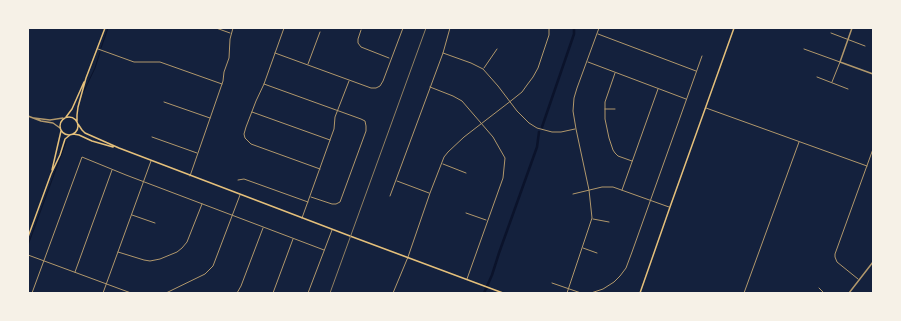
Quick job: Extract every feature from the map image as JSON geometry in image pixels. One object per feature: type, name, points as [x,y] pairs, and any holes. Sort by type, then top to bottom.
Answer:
[{"type":"main road","points":[[66,117],[72,109],[86,78],[105,28]]},
{"type":"main road","points":[[640,293],[734,28]]},
{"type":"main road","points":[[77,122],[78,107],[86,78]]},
{"type":"main road","points":[[51,174],[61,131],[60,122],[63,118],[73,117],[83,132],[118,148],[503,293]]},
{"type":"main road","points":[[73,134],[78,124]]},
{"type":"main road","points":[[61,131],[70,135]]},
{"type":"main road","points":[[28,237],[65,139],[73,134],[118,148]]},
{"type":"street","points":[[216,28],[231,34]]},
{"type":"street","points":[[190,176],[224,81],[224,72],[233,28]]},
{"type":"street","points":[[284,28],[246,128],[244,134],[245,138],[251,144],[320,169]]},
{"type":"street","points":[[275,53],[371,88],[376,88],[380,86],[383,81],[403,28]]},
{"type":"street","points":[[390,196],[443,53],[450,28]]},
{"type":"street","points":[[393,293],[408,257],[441,164],[448,152],[522,92],[538,68],[549,35],[548,28]]},
{"type":"street","points":[[567,293],[592,218],[589,190],[573,111],[574,98],[599,28]]},
{"type":"street","points":[[832,82],[852,28]]},
{"type":"street","points":[[361,30],[358,43],[361,47],[391,59]]},
{"type":"street","points":[[308,65],[320,32]]},
{"type":"street","points":[[832,33],[865,46]]},
{"type":"street","points":[[597,34],[696,71]]},
{"type":"street","points":[[97,49],[134,62],[160,62],[222,84]]},
{"type":"street","points":[[483,69],[497,49]]},
{"type":"street","points":[[804,49],[873,74]]},
{"type":"street","points":[[443,53],[483,69],[488,73],[517,111],[529,123],[537,128],[552,132],[576,129]]},
{"type":"street","points":[[591,293],[603,289],[614,282],[626,268],[702,56]]},
{"type":"street","points":[[587,62],[686,99]]},
{"type":"street","points":[[615,73],[608,93],[605,109],[609,138],[613,150],[618,156],[632,161]]},
{"type":"street","points":[[817,77],[848,89]]},
{"type":"street","points":[[302,218],[311,197],[334,129],[335,117],[349,80]]},
{"type":"street","points":[[264,84],[365,121],[366,131],[340,202],[332,204],[311,197]]},
{"type":"street","points":[[430,88],[453,96],[462,101],[493,137],[505,158],[503,178],[467,279]]},
{"type":"street","points":[[622,190],[658,89]]},
{"type":"street","points":[[164,102],[210,118]]},
{"type":"street","points":[[706,108],[867,166]]},
{"type":"street","points":[[605,109],[616,109]]},
{"type":"street","points":[[252,112],[330,140]]},
{"type":"street","points":[[28,116],[41,121],[53,123],[60,128]]},
{"type":"street","points":[[32,118],[50,120],[63,118]]},
{"type":"street","points":[[152,136],[198,153]]},
{"type":"street","points":[[744,293],[799,142]]},
{"type":"street","points":[[859,280],[837,262],[835,254],[873,149]]},
{"type":"street","points":[[32,293],[82,157],[324,250]]},
{"type":"street","points":[[103,293],[151,161]]},
{"type":"street","points":[[441,164],[466,173]]},
{"type":"street","points":[[75,272],[112,169]]},
{"type":"street","points":[[238,180],[244,179],[308,202]]},
{"type":"street","points":[[396,181],[430,193]]},
{"type":"street","points":[[573,194],[602,186],[613,187],[670,207]]},
{"type":"street","points":[[166,293],[205,274],[214,266],[240,195]]},
{"type":"street","points":[[118,252],[150,261],[160,260],[177,252],[188,242],[202,204]]},
{"type":"street","points":[[466,213],[487,221]]},
{"type":"street","points":[[132,215],[155,223]]},
{"type":"street","points":[[592,218],[609,222]]},
{"type":"street","points":[[237,293],[263,227]]},
{"type":"street","points":[[308,293],[332,229]]},
{"type":"street","points":[[273,293],[293,239]]},
{"type":"street","points":[[583,248],[597,253]]},
{"type":"street","points":[[28,255],[131,293]]},
{"type":"street","points":[[849,293],[873,262]]},
{"type":"street","points":[[552,283],[581,293]]},
{"type":"street","points":[[819,288],[824,293]]},
{"type":"waterway","points":[[101,48],[108,28]]},
{"type":"waterway","points":[[542,127],[574,34],[574,28]]},
{"type":"waterway","points":[[84,91],[95,68],[100,52]]},
{"type":"waterway","points":[[484,293],[492,275],[537,147],[539,132]]},
{"type":"waterway","points":[[28,245],[66,142]]},
{"type":"railway","points":[[330,293],[426,28]]}]
